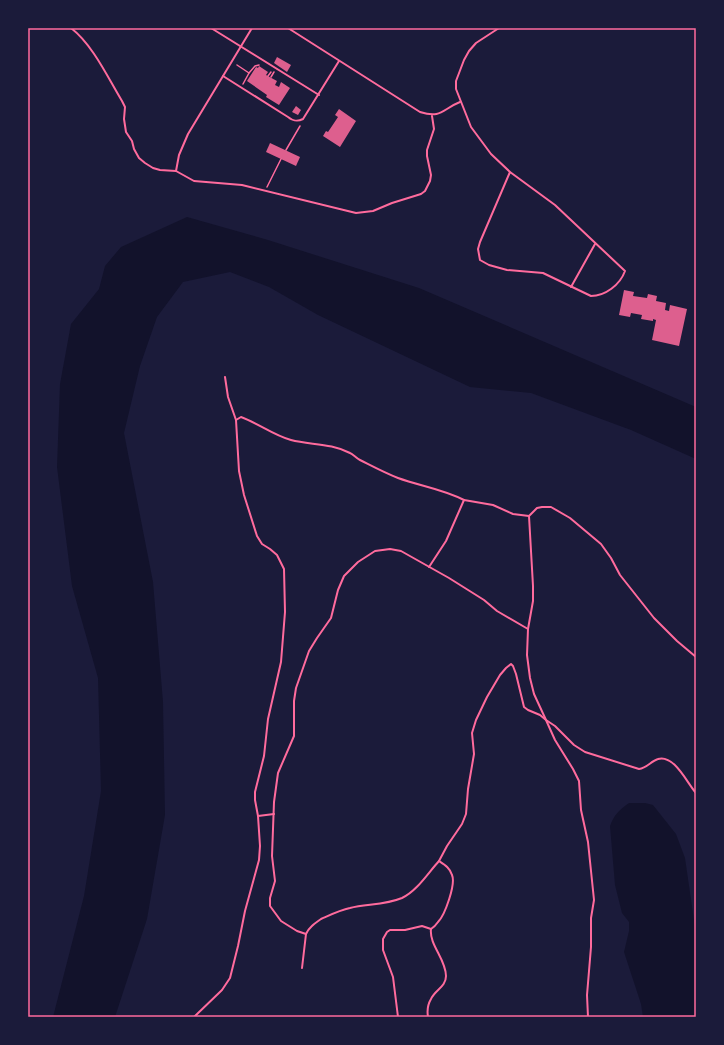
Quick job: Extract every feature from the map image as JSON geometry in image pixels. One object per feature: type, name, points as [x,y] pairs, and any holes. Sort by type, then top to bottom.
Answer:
[{"type":"lane","points":[[71,28],[83,39],[92,51],[122,101],[125,107],[124,127],[139,158],[153,168],[176,171],[194,180],[242,185],[356,213],[373,212],[392,203],[421,194],[428,186],[430,175],[427,150],[434,129],[432,116]]},
{"type":"lane","points":[[210,28],[319,96]]},
{"type":"lane","points":[[176,171],[181,149],[252,28]]},
{"type":"lane","points":[[288,28],[413,109],[432,116],[460,102]]},
{"type":"lane","points":[[500,28],[476,43],[464,60],[456,81],[456,89],[460,102],[471,127],[491,154],[510,172],[555,205],[626,272],[613,288],[598,296],[591,296],[543,273],[507,270],[489,265],[480,260],[478,249],[480,242],[510,172]]},
{"type":"lane","points":[[223,76],[293,120],[299,121],[303,119],[319,96],[340,61]]},
{"type":"lane","points":[[571,286],[595,243]]},
{"type":"lane","points":[[194,1017],[222,990],[230,978],[245,911],[259,860],[260,846],[255,792],[264,756],[268,719],[281,662],[285,612],[284,568],[276,555],[262,544],[257,536],[244,495],[240,472],[236,420],[228,397],[225,377]]},
{"type":"lane","points":[[236,420],[241,417],[251,420],[278,436],[306,443],[322,444],[350,453],[393,476],[452,494],[464,500],[493,504],[513,514],[529,516]]},
{"type":"lane","points":[[429,567],[446,541],[464,500]]},
{"type":"lane","points":[[588,1017],[587,995],[592,947],[591,918],[594,900],[588,842],[581,810],[578,776],[554,740],[534,694],[530,678],[527,655],[528,629],[534,586],[529,516],[537,508],[551,507],[570,518],[606,550],[620,575],[654,618],[677,641],[696,657]]},
{"type":"lane","points":[[306,934],[280,921],[270,906],[270,898],[275,881],[272,856],[278,773],[294,736],[294,701],[296,688],[304,663],[311,648],[331,618],[338,590],[344,576],[365,556],[374,551],[384,549],[401,551],[449,578],[484,600],[497,611],[528,629]]},
{"type":"lane","points":[[302,968],[306,934],[313,925],[329,915],[350,908],[376,905],[401,898],[419,884],[439,861],[462,824],[466,814],[468,789],[474,754],[472,733],[476,720],[500,675],[511,664],[516,674],[524,707],[540,715],[555,726],[574,745],[585,752],[632,768],[645,768],[658,759],[663,758],[671,761],[677,766],[696,793]]},
{"type":"lane","points":[[258,816],[274,814]]},
{"type":"lane","points":[[428,1017],[431,999],[444,984],[446,976],[443,963],[431,936],[431,929],[442,917],[453,884],[453,876],[450,870],[439,861]]},
{"type":"lane","points":[[398,1017],[393,977],[383,950],[383,939],[390,930],[405,930],[422,926],[431,929]]},
{"type":"path","points":[[232,61],[249,73]]},
{"type":"path","points":[[242,87],[249,73],[255,66],[263,66]]},
{"type":"path","points":[[269,76],[272,70],[274,72]]},
{"type":"path","points":[[286,150],[303,119]]},
{"type":"path","points":[[266,190],[281,159]]},
{"type":"shaded area","points":[[187,217],[268,240],[419,288],[696,407],[696,459],[631,430],[531,393],[470,387],[318,315],[269,287],[230,272],[183,282],[157,317],[140,366],[124,433],[153,582],[163,702],[165,815],[147,919],[115,1017],[53,1017],[84,896],[101,791],[98,678],[72,586],[57,467],[60,384],[71,324],[99,289],[105,266],[121,247]]},
{"type":"shaded area","points":[[629,803],[645,803],[653,805],[676,834],[685,858],[696,934],[696,1017],[643,1017],[641,1004],[624,952],[629,931],[629,922],[622,913],[615,885],[610,826],[617,813]]},
{"type":"building","points":[[277,57],[291,65],[287,72],[274,63]]},
{"type":"building","points":[[259,66],[268,72],[266,75],[277,81],[275,85],[279,87],[281,82],[290,88],[279,105],[266,97],[267,95],[247,81],[256,67],[258,68]]},
{"type":"building","points":[[296,106],[301,110],[298,115],[292,112]]},
{"type":"building","points":[[339,109],[356,121],[340,147],[323,136],[326,131],[328,132],[338,117],[335,115]]},
{"type":"building","points":[[270,143],[300,157],[296,166],[266,152]]},
{"type":"building","points":[[624,290],[634,292],[633,296],[647,298],[648,294],[657,296],[656,301],[666,303],[665,310],[669,311],[670,305],[687,309],[679,346],[652,340],[656,320],[641,319],[642,315],[631,313],[630,317],[619,315]]}]
